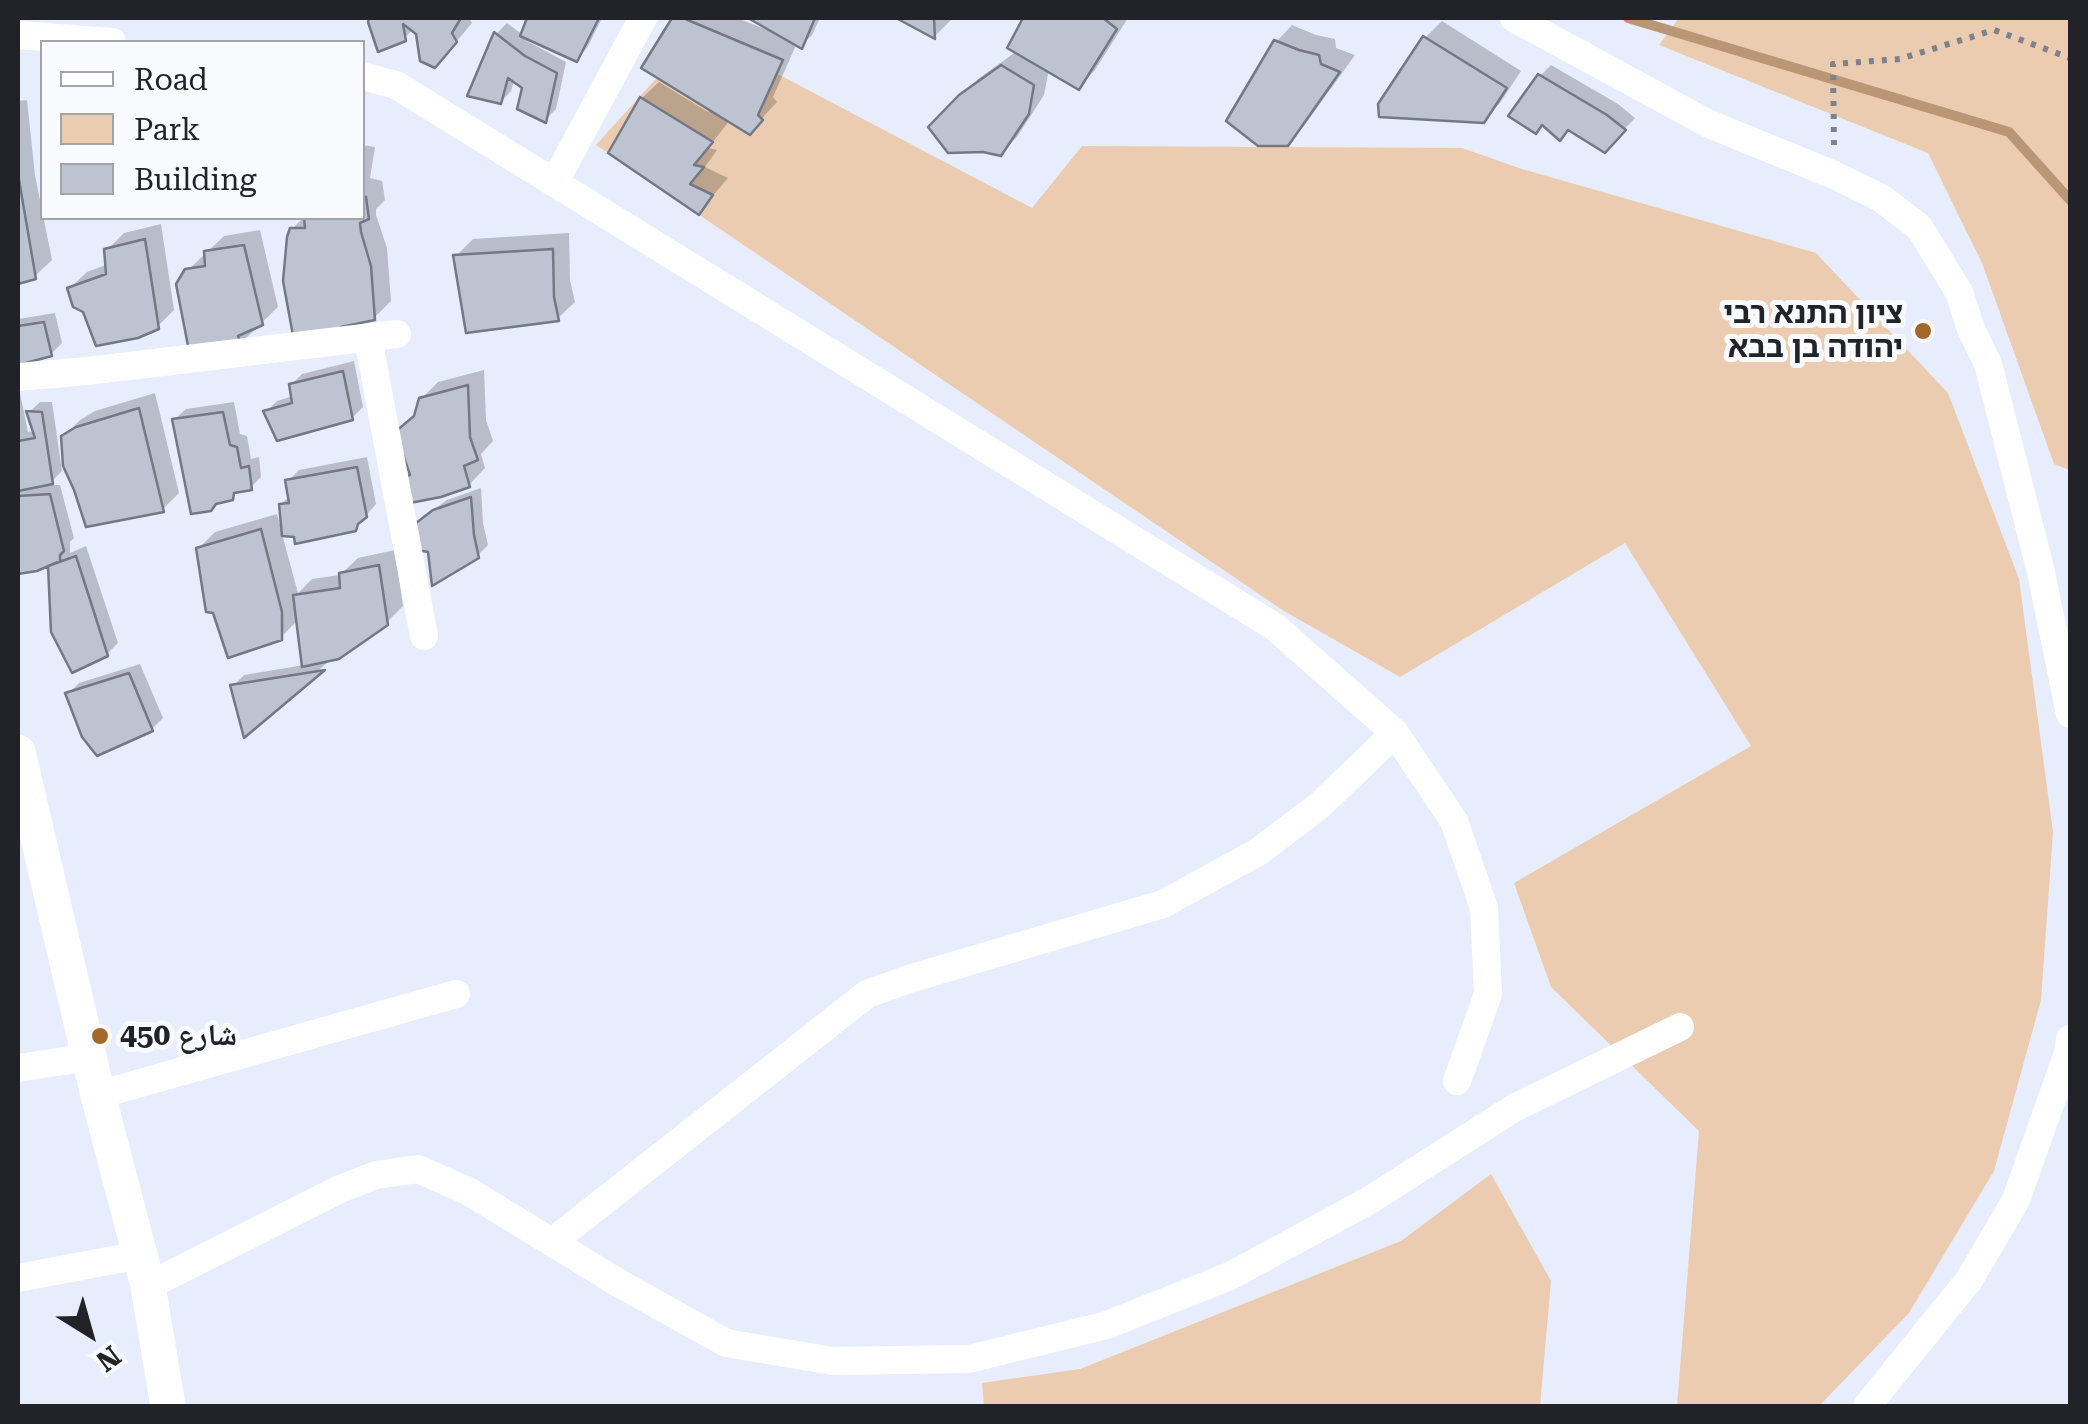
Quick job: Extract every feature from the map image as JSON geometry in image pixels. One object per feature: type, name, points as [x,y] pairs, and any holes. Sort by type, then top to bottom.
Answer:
[{"type":"street","points":[[554,182],[643,18]]},
{"type":"street","points":[[1514,18],[1707,123],[1834,174],[1881,198],[1919,227],[1958,292],[1988,364],[2041,572],[2070,714]]},
{"type":"street","points":[[18,36],[81,40]]},
{"type":"street","points":[[365,77],[396,86],[1275,627],[1395,732],[1454,820],[1484,908],[1488,994],[1457,1081]]},
{"type":"street","points":[[18,377],[397,334]]},
{"type":"street","points":[[368,338],[424,636]]},
{"type":"street","points":[[552,1242],[867,994],[909,978],[1163,904],[1258,852],[1320,806],[1395,732]]},
{"type":"street","points":[[18,752],[98,1095],[144,1270],[168,1406]]},
{"type":"street","points":[[98,1095],[456,994]]},
{"type":"street","points":[[18,1278],[144,1270],[376,1175],[418,1169],[468,1192],[726,1343],[834,1362],[969,1359],[1107,1325],[1230,1276],[1370,1200],[1514,1108],[1680,1026]]},
{"type":"street","points":[[1867,1406],[1969,1280],[2016,1200],[2070,1039]]},
{"type":"street","points":[[18,1068],[90,1056]]},
{"type":"path","points":[[1834,174],[1833,64],[1900,59],[1994,30],[2070,58]]},
{"type":"green space","points":[[1679,18],[2070,18],[2070,470],[2054,464],[1982,263],[1928,153],[1659,45]]},
{"type":"green space","points":[[698,32],[1032,208],[1082,146],[1462,148],[1522,169],[1816,253],[1948,393],[2019,579],[2053,832],[2041,1000],[1994,1171],[1909,1313],[1819,1406],[1677,1406],[1699,1131],[1551,987],[1514,883],[1751,746],[1625,543],[1400,677],[1284,611],[596,145]]},
{"type":"green space","points":[[1491,1174],[1551,1281],[1540,1406],[984,1406],[982,1383],[1080,1369],[1401,1241]]},
{"type":"building","points":[[369,18],[461,18],[452,33],[457,42],[435,68],[420,61],[416,34],[403,24],[406,41],[378,52]]},
{"type":"building","points":[[527,18],[599,18],[577,62],[520,36]]},
{"type":"building","points":[[672,18],[683,18],[783,60],[758,115],[763,120],[750,135],[641,68]]},
{"type":"building","points":[[748,18],[815,18],[802,49]]},
{"type":"building","points":[[896,18],[934,18],[935,39]]},
{"type":"building","points":[[1023,18],[1103,18],[1117,29],[1079,90],[1007,48]]},
{"type":"building","points":[[494,32],[525,56],[557,73],[546,123],[517,109],[522,88],[508,78],[501,104],[467,96]]},
{"type":"building","points":[[1423,36],[1507,88],[1484,123],[1379,117],[1378,104]]},
{"type":"building","points":[[1274,40],[1319,55],[1321,64],[1340,72],[1288,146],[1258,146],[1226,121]]},
{"type":"building","points":[[1001,65],[1034,85],[1029,114],[1001,156],[948,153],[928,127],[959,95]]},
{"type":"building","points":[[1538,74],[1626,130],[1605,153],[1568,130],[1560,141],[1542,125],[1536,134],[1508,116]]},
{"type":"building","points":[[640,97],[713,142],[694,165],[704,167],[690,184],[713,195],[699,215],[608,153]]},
{"type":"building","points":[[18,174],[36,279],[18,284]]},
{"type":"building","points":[[366,197],[369,219],[360,223],[371,266],[375,320],[341,327],[339,335],[294,341],[283,281],[287,237],[290,228],[305,228],[304,220],[365,220]]},
{"type":"building","points":[[145,239],[159,329],[138,338],[96,346],[83,312],[73,307],[67,288],[106,274],[104,249]]},
{"type":"building","points":[[244,245],[263,325],[238,336],[242,345],[189,351],[176,284],[185,269],[205,266],[204,251]]},
{"type":"building","points":[[553,249],[559,321],[466,333],[453,255]]},
{"type":"building","points":[[44,322],[52,356],[18,365],[18,326]]},
{"type":"building","points":[[343,371],[353,420],[277,441],[263,411],[292,403],[289,384]]},
{"type":"building","points":[[468,385],[470,437],[478,460],[464,466],[470,487],[410,503],[400,478],[410,475],[395,432],[414,416],[419,398]]},
{"type":"building","points":[[139,408],[164,512],[86,527],[63,466],[61,436],[76,427]]},
{"type":"building","points":[[26,411],[42,412],[53,484],[18,491],[18,441],[35,438]]},
{"type":"building","points":[[223,412],[230,445],[237,447],[241,468],[249,466],[252,490],[234,493],[233,500],[216,504],[211,511],[191,514],[172,419]]},
{"type":"building","points":[[357,467],[367,517],[356,531],[295,544],[294,537],[282,536],[279,504],[289,503],[285,480]]},
{"type":"building","points":[[50,494],[64,551],[60,561],[18,574],[18,496]]},
{"type":"building","points":[[471,497],[479,558],[432,586],[428,552],[417,550],[416,523],[433,510]]},
{"type":"building","points":[[261,529],[282,612],[282,640],[228,658],[213,613],[206,612],[196,548]]},
{"type":"building","points":[[76,556],[108,656],[72,673],[51,632],[48,566]]},
{"type":"building","points":[[379,565],[388,625],[339,659],[302,667],[293,595],[340,588],[339,573]]},
{"type":"building","points":[[325,670],[244,738],[230,685]]},
{"type":"building","points":[[129,673],[153,731],[97,756],[82,737],[65,693]]},
{"type":"waterway","points":[[1628,18],[2009,132],[2070,200]]},
{"type":"place","name":"ציון התנא רבי יהודה בן בבא","points":[[1923,331]]},
{"type":"place","name":"شارع 450","points":[[100,1036]]}]
